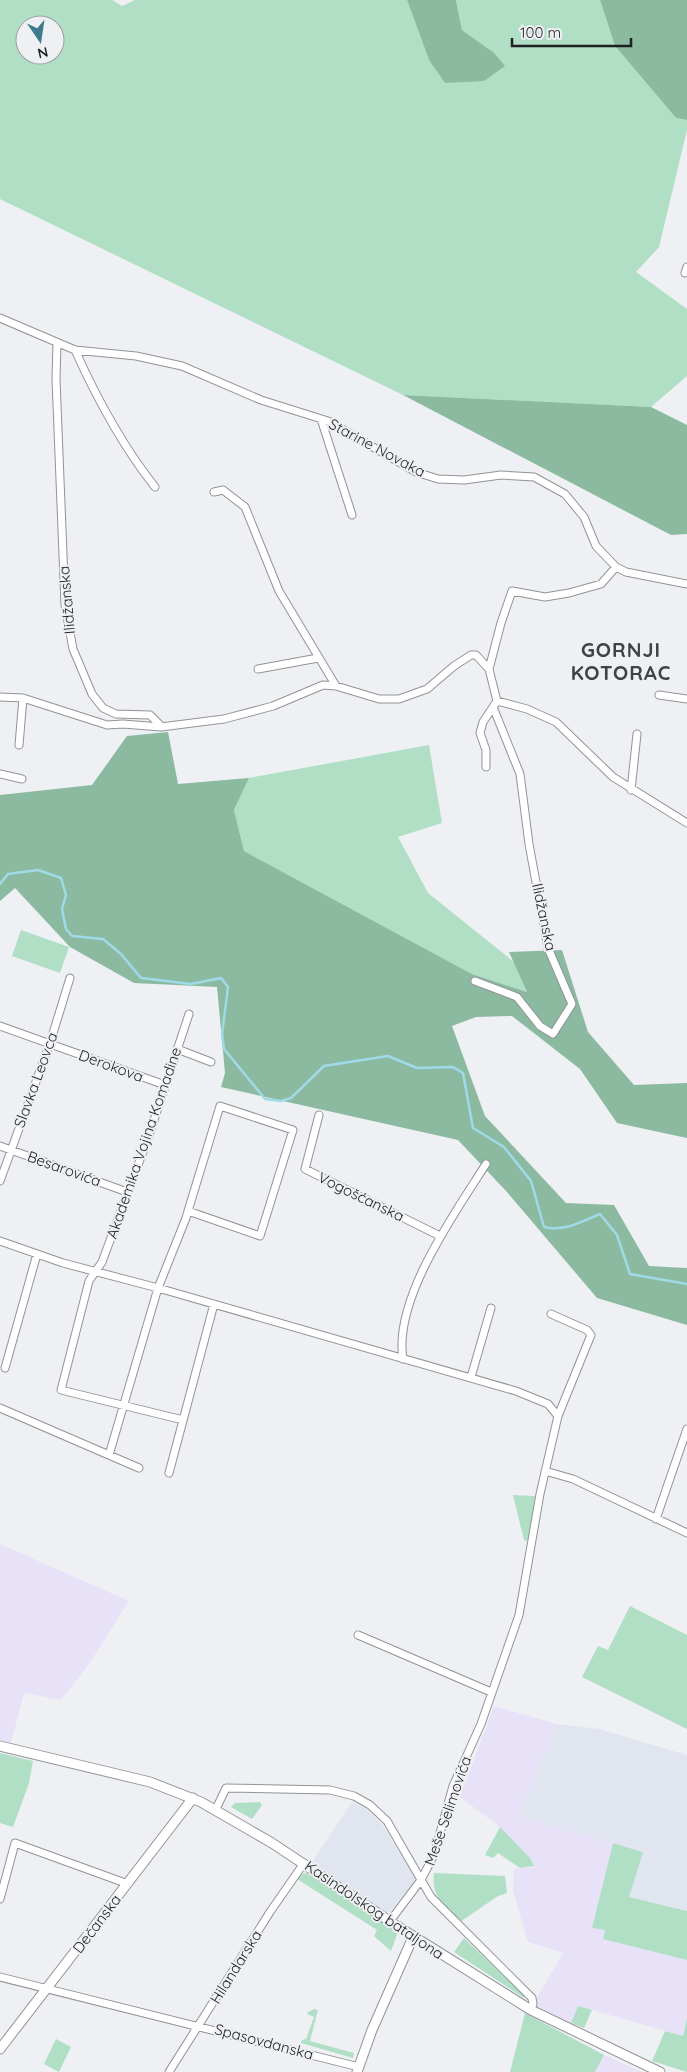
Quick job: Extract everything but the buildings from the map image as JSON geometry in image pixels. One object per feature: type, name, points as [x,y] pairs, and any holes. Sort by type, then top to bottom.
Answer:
[{"type":"street","name":"Starine Novaka","points":[[0,318],[57,344],[75,350],[136,356],[182,366],[261,400],[321,419],[356,436],[416,472],[438,479],[464,480],[501,475],[534,477],[564,494],[584,518],[596,546],[616,567],[626,572],[687,584]]},
{"type":"street","name":"Ilidžanska","points":[[57,344],[56,379],[64,539],[65,605],[76,662],[96,700],[107,711],[116,714],[150,716],[161,726]]},
{"type":"street","points":[[75,350],[95,394],[119,438],[155,487]]},
{"type":"street","points":[[321,419],[352,515]]},
{"type":"street","points":[[214,492],[223,490],[246,507],[279,591],[336,686]]},
{"type":"street","name":"Ilidžanska","points":[[475,981],[517,997],[540,1026],[553,1034],[572,1004],[548,948],[529,844],[520,774],[495,704],[489,669],[501,623],[512,591],[545,597],[569,593],[601,584],[616,567]]},
{"type":"street","points":[[0,697],[23,698],[107,725],[161,726],[224,719],[273,706],[323,685],[336,686],[378,699],[399,698],[427,689],[454,666],[474,654],[489,669]]},
{"type":"street","points":[[258,669],[318,658]]},
{"type":"street","points":[[659,695],[687,699]]},
{"type":"street","points":[[20,745],[23,698]]},
{"type":"street","points":[[486,767],[486,750],[480,733],[483,722],[495,704],[527,709],[556,722],[613,777],[687,823]]},
{"type":"street","points":[[632,790],[637,734]]},
{"type":"street","points":[[0,774],[22,779]]},
{"type":"street","name":"Slavka Leovca","points":[[0,1181],[50,1043],[70,978]]},
{"type":"street","name":"Akademika Vojina Komadine","points":[[183,1420],[61,1390],[89,1281],[97,1272],[127,1192],[189,1014]]},
{"type":"street","name":"Derokova","points":[[0,1026],[165,1085]]},
{"type":"street","points":[[177,1049],[211,1062]]},
{"type":"street","points":[[108,1455],[158,1288],[188,1211],[220,1106],[293,1130],[260,1236],[188,1211]]},
{"type":"street","name":"Vogošćanska","points":[[319,1114],[305,1169],[440,1236]]},
{"type":"street","name":"Besarovića","points":[[0,1146],[127,1192]]},
{"type":"street","points":[[403,1359],[402,1342],[409,1307],[428,1257],[486,1164]]},
{"type":"street","points":[[0,1241],[97,1272],[470,1377],[531,1396],[548,1404],[558,1416]]},
{"type":"street","points":[[5,1368],[37,1254]]},
{"type":"street","points":[[169,1473],[214,1304]]},
{"type":"street","points":[[470,1377],[491,1308]]},
{"type":"street","name":"Meše Selimovića","points":[[390,1921],[421,1880],[434,1855],[453,1786],[481,1724],[523,1599],[558,1416],[590,1334],[588,1330],[551,1314]]},
{"type":"street","points":[[0,1408],[139,1468]]},
{"type":"street","points":[[656,1519],[687,1429]]},
{"type":"street","points":[[546,1471],[574,1479],[687,1532]]},
{"type":"street","points":[[358,1635],[491,1692]]},
{"type":"street","name":"Kasindolskog bataljona","points":[[0,1746],[150,1782],[216,1809],[304,1863],[413,1937],[532,2010],[660,2072]]},
{"type":"street","points":[[216,1809],[226,1788],[323,1790],[354,1796],[384,1816],[431,1897],[532,1998],[532,2010]]},
{"type":"street","name":"Dečanska","points":[[0,2049],[193,1798]]},
{"type":"street","points":[[0,1899],[3,1879],[15,1843],[128,1884]]},
{"type":"street","name":"Hilandarska","points":[[169,2072],[270,1912],[304,1863]]},
{"type":"street","name":"Spasovdanska","points":[[0,1977],[199,2025],[358,2069],[372,2030],[413,1937]]},
{"type":"shaded area","points":[[0,1544],[129,1601],[91,1661],[61,1700],[24,1693],[11,1743],[0,1740]]},
{"type":"shaded area","points":[[494,1706],[557,1724],[519,1817],[613,1843],[592,1928],[605,1930],[603,1939],[687,1960],[687,2018],[683,2036],[578,2006],[571,2023],[537,2006],[537,1998],[563,1953],[528,1942],[513,1891],[514,1869],[534,1867],[500,1827],[460,1797]]},
{"type":"shaded area","points":[[557,1724],[599,1729],[687,1755],[687,1911],[628,1897],[643,1851],[518,1818]]},
{"type":"shaded area","points":[[352,1802],[365,1808],[381,1823],[417,1880],[389,1912],[385,1912],[312,1862]]},
{"type":"shaded area","points":[[604,2055],[642,2072],[595,2072]]},
{"type":"green space","points":[[0,0],[112,0],[122,6],[135,0],[407,0],[429,60],[493,52],[462,30],[456,0],[600,0],[615,46],[676,118],[687,120],[687,130],[659,247],[636,272],[687,309],[687,376],[651,407],[403,395],[0,199]]},
{"type":"green space","points":[[407,0],[456,0],[462,30],[493,52],[505,66],[484,81],[445,83],[429,60]]},
{"type":"green space","points":[[600,0],[687,0],[687,120],[676,118],[615,46]]},
{"type":"green space","points":[[403,395],[651,407],[687,425],[687,534],[671,535]]},
{"type":"green space","points":[[168,732],[178,784],[249,778],[234,810],[244,851],[472,974],[527,992],[509,952],[562,950],[588,1032],[634,1085],[687,1083],[687,1138],[617,1123],[580,1069],[512,1016],[476,1017],[452,1026],[485,1116],[566,1203],[614,1205],[649,1266],[687,1268],[687,1325],[597,1298],[507,1192],[458,1140],[221,1087],[225,1073],[217,987],[134,983],[70,947],[15,888],[0,901],[0,795],[92,785],[127,736]]},
{"type":"green space","points":[[429,745],[442,823],[398,837],[428,893],[514,962],[527,992],[472,974],[244,851],[234,810],[249,778]]},
{"type":"green space","points":[[21,930],[69,947],[60,973],[12,956]]},
{"type":"green space","points":[[513,1495],[535,1496],[529,1538],[526,1541],[524,1540]]},
{"type":"green space","points":[[630,1606],[687,1635],[687,1729],[582,1677],[598,1646],[608,1650]]},
{"type":"green space","points":[[0,1753],[33,1761],[29,1783],[13,1827],[0,1823]]},
{"type":"green space","points":[[260,1802],[262,1805],[252,1819],[231,1807],[235,1803]]},
{"type":"green space","points":[[500,1827],[530,1858],[534,1866],[520,1868],[498,1853],[493,1858],[485,1855]]},
{"type":"green space","points":[[613,1843],[643,1852],[629,1897],[687,1911],[687,1960],[603,1939],[605,1930],[592,1928]]},
{"type":"green space","points":[[304,1873],[314,1875],[392,1925],[398,1932],[391,1951],[374,1936],[377,1930],[297,1879]]},
{"type":"green space","points":[[434,1873],[505,1876],[507,1893],[498,1896],[460,1922],[444,1906],[437,1895]]},
{"type":"green space","points":[[464,1938],[524,1995],[524,1998],[454,1952]]},
{"type":"green space","points":[[578,2006],[592,2010],[584,2028],[571,2023]]},
{"type":"green space","points":[[314,2009],[318,2010],[310,2041],[354,2053],[353,2058],[301,2043],[302,2040],[306,2039],[314,2017],[307,2014]]},
{"type":"green space","points":[[525,2013],[604,2055],[595,2072],[510,2072]]},
{"type":"green space","points":[[687,2018],[687,2072],[652,2061],[665,2031],[683,2036]]},
{"type":"green space","points":[[56,2039],[71,2047],[59,2072],[44,2064]]},
{"type":"waterway","points":[[0,884],[8,874],[38,870],[61,878],[66,895],[62,909],[66,929],[72,936],[103,939],[121,954],[141,978],[191,984],[221,978],[228,987],[222,1034],[224,1049],[265,1099],[281,1101],[291,1098],[324,1066],[388,1056],[417,1068],[453,1067],[463,1073],[473,1128],[504,1147],[531,1181],[544,1227],[565,1227],[600,1214],[617,1235],[630,1274],[687,1284]]},
{"type":"district","name":"GORNJI KOTORAC","points":[[621,662]]}]
